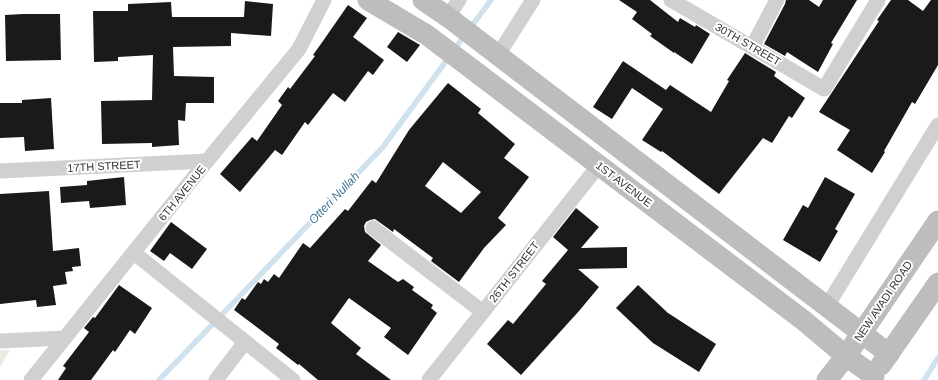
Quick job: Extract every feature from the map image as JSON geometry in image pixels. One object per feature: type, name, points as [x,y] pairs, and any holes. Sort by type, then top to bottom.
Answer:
[{"type":"street","name":"6TH AVENUE","points":[[31,380],[299,49],[324,0]]},
{"type":"street","name":"1ST AVENUE","points":[[368,0],[427,35],[803,320],[872,378]]},
{"type":"street","points":[[423,0],[460,20],[498,55],[890,354]]},
{"type":"street","points":[[498,55],[533,0]]},
{"type":"street","name":"30TH STREET","points":[[671,0],[824,89],[878,0]]},
{"type":"street","points":[[752,47],[777,0]]},
{"type":"street","points":[[827,306],[938,125]]},
{"type":"street","name":"17TH STREET","points":[[0,171],[207,161]]},
{"type":"street","name":"26TH STREET","points":[[429,380],[599,164]]},
{"type":"street","name":"NEW AVADI ROAD","points":[[827,380],[862,333],[938,220]]},
{"type":"street","points":[[373,228],[483,312]]},
{"type":"street","points":[[134,253],[293,380]]},
{"type":"street","points":[[872,378],[938,284]]},
{"type":"street","points":[[0,341],[65,338]]},
{"type":"street","points":[[216,380],[245,342]]},
{"type":"shaded area","points":[[0,350],[10,350],[0,367]]},
{"type":"building","points":[[619,0],[650,0],[678,22],[680,18],[695,27],[696,25],[710,34],[692,64],[650,36],[652,34],[632,19],[637,12]]},
{"type":"building","points":[[786,0],[809,0],[819,7],[823,0],[857,0],[831,43],[833,44],[818,72],[787,52],[785,56],[764,44]]},
{"type":"building","points":[[891,0],[908,0],[923,11],[931,0],[938,0],[938,65],[915,104],[912,102],[872,173],[837,150],[850,130],[819,112],[879,21],[877,20]]},
{"type":"building","points":[[245,1],[273,4],[271,36],[231,33],[231,46],[173,47],[174,76],[214,77],[214,103],[186,103],[185,121],[178,120],[179,145],[152,147],[152,143],[102,144],[101,101],[152,100],[153,55],[118,57],[118,61],[94,62],[93,11],[128,11],[128,4],[171,2],[172,17],[244,17]]},
{"type":"building","points":[[348,5],[367,18],[353,37],[384,60],[373,75],[368,71],[345,102],[333,93],[308,125],[305,122],[282,155],[275,150],[240,192],[220,174],[252,137],[257,141],[282,105],[278,101],[288,87],[290,89],[315,56],[313,55]]},
{"type":"building","points":[[60,14],[61,60],[6,61],[5,15]]},
{"type":"building","points":[[398,32],[420,45],[407,62],[387,47]]},
{"type":"building","points":[[745,53],[776,72],[774,76],[805,98],[792,118],[789,116],[772,143],[763,138],[719,194],[662,151],[661,152],[642,140],[663,109],[632,88],[612,119],[593,107],[623,61],[666,90],[670,85],[711,112],[729,81],[727,80]]},
{"type":"building","points":[[448,83],[481,109],[478,113],[515,144],[504,158],[529,177],[498,218],[506,225],[484,248],[459,282],[431,261],[433,258],[394,229],[393,232],[375,219],[366,222],[364,226],[365,232],[381,245],[368,261],[398,282],[403,279],[414,287],[412,290],[433,305],[431,308],[437,313],[408,355],[384,337],[391,328],[349,298],[331,323],[361,348],[356,354],[391,380],[318,380],[299,364],[298,365],[276,348],[279,344],[234,310],[242,298],[245,300],[258,282],[261,284],[264,279],[268,282],[274,274],[279,278],[303,243],[310,248],[345,209],[348,211],[372,180],[376,183],[409,130]],"holes":[[[443,162],[481,192],[461,213],[425,186]]]},
{"type":"building","points":[[51,98],[54,149],[25,151],[24,137],[0,138],[0,103],[22,103],[22,100]]},
{"type":"building","points":[[124,177],[126,205],[90,208],[89,201],[61,203],[60,187],[87,185],[87,181]]},
{"type":"building","points":[[825,177],[855,194],[835,229],[838,231],[820,262],[783,240],[803,205],[808,208]]},
{"type":"building","points":[[49,191],[53,251],[79,248],[81,266],[72,267],[73,271],[65,272],[67,284],[53,286],[56,305],[37,307],[36,300],[0,304],[0,194]]},
{"type":"building","points":[[576,208],[599,227],[581,248],[627,247],[627,268],[578,269],[599,287],[521,375],[487,344],[508,320],[513,324],[546,284],[542,281],[568,250],[553,237]]},
{"type":"building","points":[[171,222],[207,249],[192,269],[170,253],[164,261],[150,251]]},
{"type":"building","points":[[119,285],[152,308],[135,334],[130,330],[115,352],[113,350],[91,380],[58,380],[66,368],[63,366],[89,332],[84,328],[93,317],[95,318]]},
{"type":"building","points":[[638,285],[668,313],[716,344],[699,372],[653,343],[616,308]]},
{"type":"waterway","name":"Otteri Nullah","points":[[454,50],[491,0]]},
{"type":"waterway","name":"Otteri Nullah","points":[[159,380],[383,147],[449,57]]},
{"type":"waterway","points":[[924,380],[938,358]]}]
